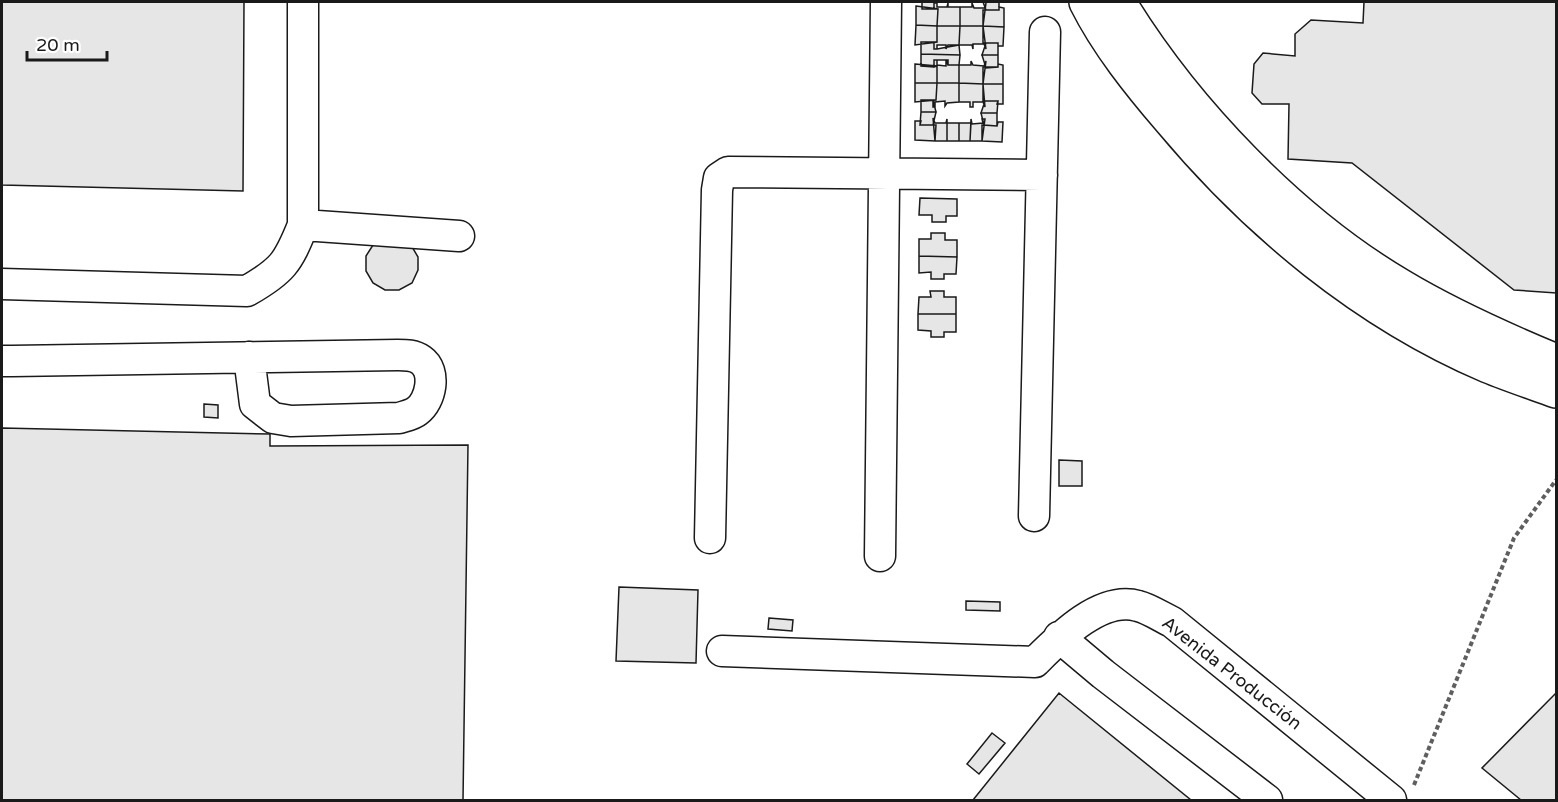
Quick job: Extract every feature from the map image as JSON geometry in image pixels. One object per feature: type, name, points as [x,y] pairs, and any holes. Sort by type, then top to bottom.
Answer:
[{"type":"main road","points":[[1086,2],[1094,18],[1146,92],[1202,159],[1265,220],[1340,281],[1417,330],[1488,366],[1557,391]]},
{"type":"main road","points":[[1119,2],[1144,42],[1196,108],[1262,179],[1323,231],[1399,285],[1484,331],[1557,361]]},
{"type":"street","points":[[2,284],[247,291],[276,274],[292,253],[303,225],[303,2]]},
{"type":"street","points":[[880,556],[886,2]]},
{"type":"street","points":[[1034,516],[1046,32]]},
{"type":"street","points":[[710,538],[719,178],[728,172],[1042,176]]},
{"type":"street","points":[[303,225],[459,236]]},
{"type":"street","points":[[2,361],[249,357],[409,356],[419,358],[426,365],[430,387],[423,406],[415,413],[399,418],[291,421],[273,418],[255,404],[249,357]]},
{"type":"street","name":"Avenida Producción","points":[[722,651],[1035,662],[1059,637],[1103,607],[1137,605],[1172,622],[1402,795]]},
{"type":"street","points":[[1059,637],[1102,674],[1267,801]]},
{"type":"path","points":[[1402,795],[1514,538],[1557,480]]},
{"type":"building","points":[[2,2],[244,2],[243,191],[2,185]]},
{"type":"building","points":[[922,2],[937,3],[934,3],[934,9],[922,9]]},
{"type":"building","points":[[983,2],[999,2],[999,10],[986,10]]},
{"type":"building","points":[[1364,2],[1556,2],[1556,293],[1514,290],[1352,163],[1288,159],[1289,104],[1262,104],[1252,93],[1254,64],[1263,53],[1295,56],[1295,34],[1311,20],[1363,23]]},
{"type":"building","points":[[934,3],[937,3],[937,7],[947,7],[948,3],[948,7],[960,7],[960,26],[937,26],[938,9],[934,9]]},
{"type":"building","points":[[972,3],[974,8],[985,8],[986,3],[983,26],[960,26],[960,7],[972,7]]},
{"type":"building","points":[[916,6],[938,9],[937,26],[916,25]]},
{"type":"building","points":[[999,7],[1004,8],[1004,27],[983,26],[983,10],[999,10]]},
{"type":"building","points":[[916,25],[937,26],[937,42],[915,45]]},
{"type":"building","points":[[937,26],[960,26],[959,45],[948,45],[946,49],[946,45],[937,45],[937,49],[934,49],[934,42],[937,42]]},
{"type":"building","points":[[960,26],[983,26],[986,49],[984,44],[973,44],[973,49],[972,45],[959,45]]},
{"type":"building","points":[[983,26],[1004,27],[1003,46],[998,46],[998,43],[983,43]]},
{"type":"building","points":[[921,42],[934,42],[934,49],[959,45],[960,55],[921,54]]},
{"type":"building","points":[[986,43],[998,43],[998,55],[982,55]]},
{"type":"building","points":[[921,54],[960,55],[959,65],[948,65],[948,60],[934,60],[934,67],[921,66]]},
{"type":"building","points":[[982,55],[998,55],[998,67],[986,68]]},
{"type":"building","points":[[934,60],[937,60],[937,65],[946,66],[946,60],[948,65],[959,65],[959,83],[937,83],[937,66],[934,67]]},
{"type":"building","points":[[971,61],[973,65],[984,66],[986,61],[983,84],[959,83],[959,65],[971,65]]},
{"type":"building","points":[[915,64],[937,66],[937,83],[915,83]]},
{"type":"building","points":[[998,64],[1003,65],[1003,84],[983,84],[983,67],[998,67]]},
{"type":"building","points":[[915,83],[937,83],[936,100],[915,102]]},
{"type":"building","points":[[937,83],[959,83],[959,102],[947,103],[945,106],[945,101],[935,102],[935,107],[933,107],[933,100],[936,100]]},
{"type":"building","points":[[959,83],[983,84],[985,107],[983,102],[973,102],[973,107],[970,107],[970,102],[959,102]]},
{"type":"building","points":[[983,84],[1003,84],[1003,104],[997,104],[998,101],[983,101]]},
{"type":"building","points":[[921,100],[933,100],[936,112],[921,112]]},
{"type":"building","points":[[985,101],[998,101],[997,113],[981,113]]},
{"type":"building","points":[[921,112],[936,112],[933,125],[920,125]]},
{"type":"building","points":[[981,113],[997,113],[997,126],[984,125]]},
{"type":"building","points":[[933,118],[935,123],[946,123],[947,119],[947,141],[935,141]]},
{"type":"building","points":[[971,119],[972,124],[983,123],[982,119],[985,119],[982,141],[970,141]]},
{"type":"building","points":[[915,121],[921,121],[920,125],[936,125],[935,141],[915,140]]},
{"type":"building","points":[[998,122],[1003,122],[1002,142],[982,141],[982,125],[997,126]]},
{"type":"building","points":[[947,123],[959,123],[959,141],[947,141]]},
{"type":"building","points":[[959,123],[971,123],[970,141],[959,141]]},
{"type":"building","points":[[920,198],[957,199],[957,216],[946,216],[946,222],[932,222],[932,215],[919,215]]},
{"type":"building","points":[[931,233],[945,233],[945,240],[957,240],[957,257],[919,256],[919,239],[931,239]]},
{"type":"building","points":[[373,245],[411,245],[418,257],[418,270],[412,283],[399,290],[385,290],[373,283],[366,271],[366,256]]},
{"type":"building","points":[[919,256],[957,257],[956,274],[944,274],[944,279],[931,279],[931,272],[919,273]]},
{"type":"building","points":[[930,291],[944,291],[944,297],[956,297],[956,314],[918,314],[919,297],[931,297]]},
{"type":"building","points":[[918,314],[956,314],[956,332],[944,332],[944,337],[931,337],[931,331],[918,330]]},
{"type":"building","points":[[204,404],[218,405],[218,418],[204,417]]},
{"type":"building","points":[[2,428],[270,434],[270,446],[468,445],[463,800],[2,800]]},
{"type":"building","points":[[1059,460],[1082,461],[1082,486],[1059,486]]},
{"type":"building","points":[[619,587],[698,590],[696,663],[616,661]]},
{"type":"building","points":[[966,601],[1000,602],[1000,611],[966,610]]},
{"type":"building","points":[[769,618],[793,620],[792,631],[768,629]]},
{"type":"building","points":[[1059,693],[1191,800],[973,800]]},
{"type":"building","points":[[1556,693],[1556,800],[1521,800],[1482,768]]},
{"type":"building","points":[[992,733],[1005,743],[979,774],[967,764]]}]
